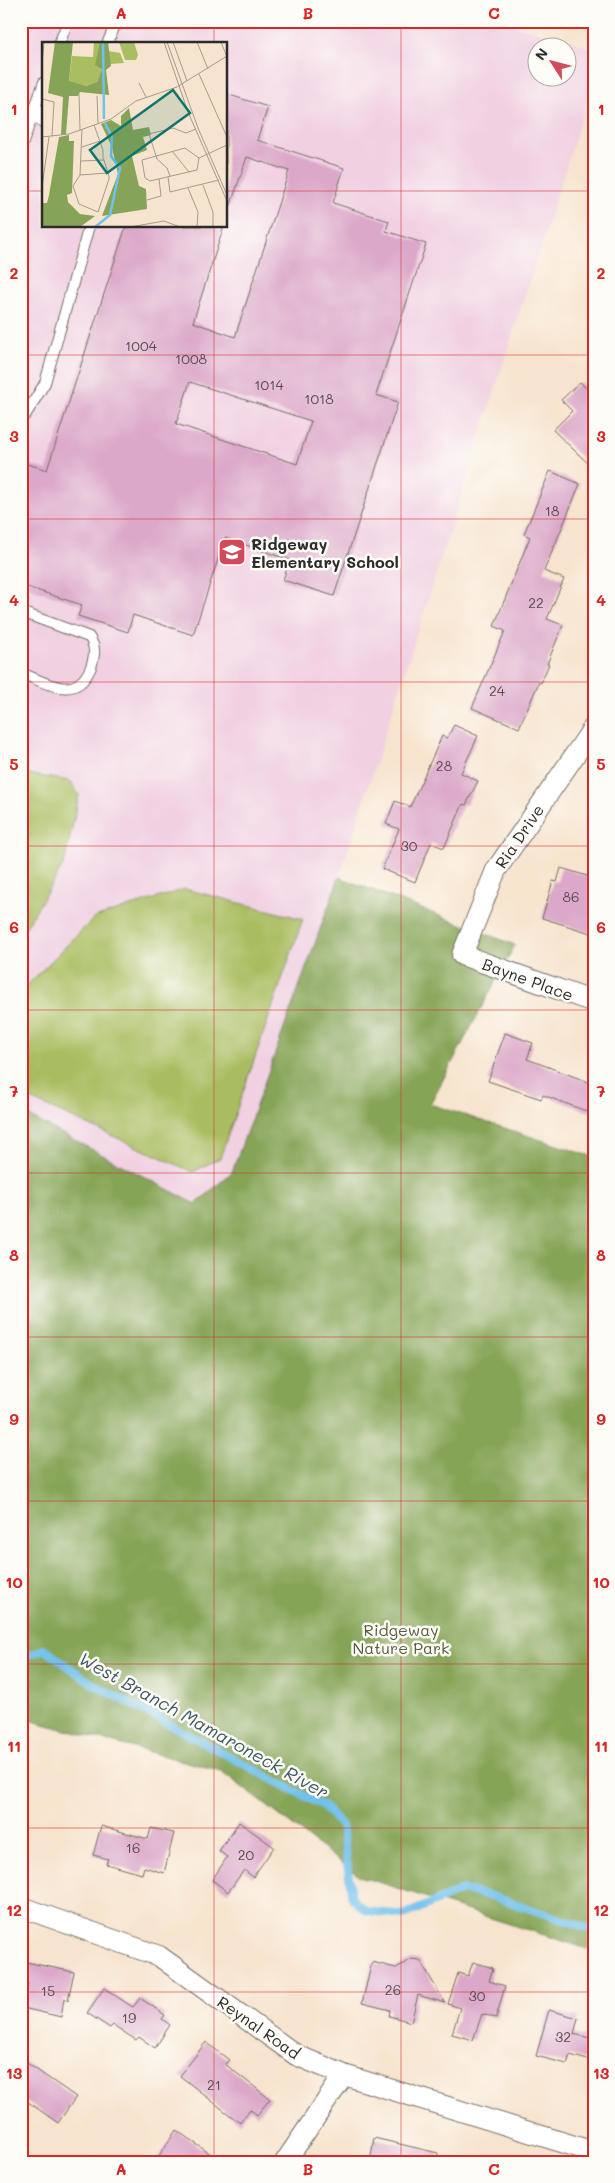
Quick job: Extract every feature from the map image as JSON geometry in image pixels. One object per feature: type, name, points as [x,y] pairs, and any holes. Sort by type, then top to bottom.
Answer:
[{"type":"street","name":"Ria Drive","points":[[462,955],[496,870],[594,727]]},
{"type":"street","name":"Bayne Place","points":[[462,955],[594,1002]]},
{"type":"street","name":"Reynal Road","points":[[21,1907],[159,1956],[296,2055],[344,2075],[594,2152]]},
{"type":"street","points":[[285,2162],[344,2075]]},
{"type":"lane","points":[[60,42],[68,21]]},
{"type":"lane","points":[[108,42],[117,21]]},
{"type":"lane","points":[[21,148],[31,114],[42,87]]},
{"type":"lane","points":[[21,106],[42,122]]},
{"type":"lane","points":[[31,114],[42,111]]},
{"type":"lane","points":[[21,419],[45,383],[88,228]]},
{"type":"lane","points":[[21,612],[89,637],[94,646],[94,659],[88,673],[79,685],[64,689],[21,673]]},
{"type":"shaded area","name":"Ridgeway Elementary School","points":[[21,21],[499,21],[559,38],[528,38],[528,88],[578,88],[578,43],[594,48],[594,79],[339,878],[232,1172],[196,1204],[21,1112]]},
{"type":"green space","points":[[21,773],[70,781],[79,795],[64,864],[21,935]]},
{"type":"green space","name":"Ridgeway Nature Park","points":[[339,877],[515,945],[430,1104],[594,1157],[594,1951],[359,1876],[221,1771],[21,1718],[21,1112],[196,1204],[232,1172]]},
{"type":"green space","points":[[185,889],[303,919],[220,1158],[193,1172],[21,1095],[21,996],[28,984],[94,918]]},
{"type":"building","points":[[228,95],[268,107],[257,140],[344,168],[333,203],[389,221],[386,231],[426,244],[376,395],[398,402],[334,596],[283,580],[290,560],[225,538],[193,635],[133,615],[128,632],[78,616],[82,605],[21,585],[21,462],[47,470],[125,228],[223,228],[193,322],[235,337],[289,171],[247,157],[230,207],[228,207]],"holes":[[[190,382],[311,421],[297,464],[176,424]]]},
{"type":"building","points":[[580,382],[590,392],[594,388],[594,469],[553,430],[572,411],[561,400]]},
{"type":"building","points":[[550,471],[580,484],[544,571],[564,579],[547,619],[563,625],[541,683],[539,682],[519,728],[472,708],[505,631],[494,626],[530,537],[524,534]]},
{"type":"building","points":[[454,725],[478,736],[461,773],[478,781],[466,805],[463,804],[444,848],[431,843],[415,882],[382,869],[399,829],[386,824],[395,801],[410,807],[442,736],[447,738]]},
{"type":"building","points":[[561,868],[594,878],[594,934],[542,918],[553,881],[557,882]]},
{"type":"building","points":[[505,1033],[533,1043],[527,1059],[594,1084],[594,1114],[543,1095],[541,1099],[488,1081]]},
{"type":"building","points":[[239,1822],[274,1847],[253,1877],[244,1870],[228,1892],[212,1880],[227,1857],[219,1851]]},
{"type":"building","points":[[101,1826],[148,1839],[151,1828],[174,1833],[164,1873],[144,1867],[142,1874],[106,1864],[108,1859],[93,1855]]},
{"type":"building","points":[[412,1959],[420,1960],[445,2003],[418,1995],[411,2022],[389,2016],[390,2010],[362,2003],[372,1962],[396,1968]]},
{"type":"building","points":[[21,1961],[74,1972],[68,2000],[64,1998],[61,2017],[23,2008],[28,1983],[21,1982]]},
{"type":"building","points":[[473,1962],[493,1968],[489,1981],[505,1986],[496,2018],[482,2014],[473,2040],[452,2034],[460,2008],[448,2004],[458,1973],[468,1976]]},
{"type":"building","points":[[104,1988],[133,2007],[140,1998],[165,2015],[162,2019],[170,2025],[155,2048],[139,2037],[136,2040],[113,2025],[110,2028],[87,2013]]},
{"type":"building","points":[[549,2010],[578,2018],[574,2034],[594,2039],[588,2060],[570,2055],[567,2064],[536,2056]]},
{"type":"building","points":[[206,2042],[229,2060],[225,2064],[270,2099],[257,2115],[250,2109],[240,2123],[180,2076]]},
{"type":"building","points":[[21,2059],[76,2097],[58,2123],[21,2097]]},
{"type":"building","points":[[176,2130],[222,2162],[155,2162]]},
{"type":"building","points":[[374,2138],[438,2153],[438,2162],[370,2162]]},
{"type":"waterway","name":"West Branch Mamaroneck River","points":[[21,1658],[44,1649],[93,1684],[323,1806],[342,1826],[352,1899],[367,1911],[404,1915],[462,1890],[491,1896],[594,1930]]},
{"type":"place","name":"Ridgeway Elementary School","points":[[232,552]]}]
